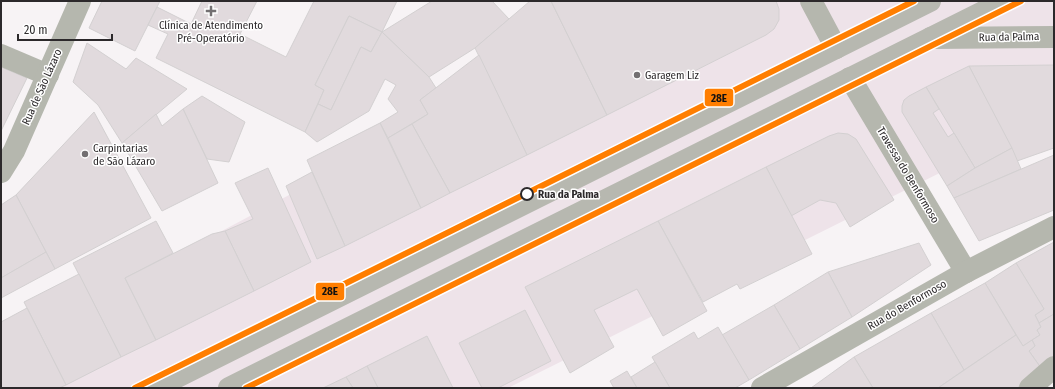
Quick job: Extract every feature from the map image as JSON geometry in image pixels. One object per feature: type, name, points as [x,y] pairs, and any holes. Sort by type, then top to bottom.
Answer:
[{"type":"main road","points":[[931,38],[1005,1]]},
{"type":"main road","points":[[155,388],[927,2]]},
{"type":"main road","name":"Rua da Palma","points":[[229,388],[931,38]]},
{"type":"main road","points":[[836,48],[850,78]]},
{"type":"street","name":"Rua de São Lázaro","points":[[1,172],[14,151],[80,1]]},
{"type":"street","points":[[811,1],[836,48]]},
{"type":"street","name":"Rua da Palma","points":[[931,38],[1054,37]]},
{"type":"street","points":[[1,55],[48,75]]},
{"type":"street","name":"Travessa do Benformoso","points":[[850,78],[966,272]]},
{"type":"street","name":"Rua do Benformoso","points":[[762,388],[966,272],[1054,227]]},
{"type":"street","points":[[1030,388],[1054,367]]},
{"type":"shaded area","points":[[652,1],[1054,1],[1054,116],[508,388],[1,388],[1,349]]},
{"type":"building","points":[[102,1],[160,1],[135,51],[89,28]]},
{"type":"building","points":[[202,1],[257,1],[240,34],[286,57],[314,1],[397,1],[382,32],[349,16],[315,85],[324,90],[305,132],[156,58],[168,34],[148,25],[157,7],[191,24]]},
{"type":"building","points":[[432,1],[492,1],[509,19],[475,48],[429,77],[382,32]]},
{"type":"building","points":[[530,1],[551,1],[607,115],[527,155],[475,48]]},
{"type":"building","name":"Garagem Liz","points":[[551,1],[776,1],[779,9],[779,20],[774,29],[766,35],[607,115]]},
{"type":"building","points":[[349,16],[382,32],[371,52],[361,47],[331,110],[318,104],[324,90],[315,85]]},
{"type":"building","points":[[382,32],[429,77],[436,88],[420,100],[428,114],[388,138],[380,123],[398,112],[388,99],[396,85],[385,79],[369,111],[317,142],[305,132],[318,104],[331,110],[361,47],[371,52]]},
{"type":"building","points":[[87,43],[126,69],[136,58],[187,89],[122,143],[98,105],[73,82]]},
{"type":"building","points":[[479,55],[527,155],[450,193],[412,124],[428,114],[420,100]]},
{"type":"building","points":[[1054,65],[1054,148],[1017,161],[969,66]]},
{"type":"building","points":[[969,66],[1012,148],[975,168],[926,87]]},
{"type":"building","points":[[1,67],[27,78],[1,131]]},
{"type":"building","points":[[926,87],[939,109],[933,113],[948,137],[954,133],[975,168],[947,186],[902,112],[904,100]]},
{"type":"building","points":[[202,96],[245,122],[229,162],[207,159],[183,109]]},
{"type":"building","points":[[183,109],[218,183],[162,211],[122,143],[156,114],[162,126]]},
{"type":"building","name":"Carpintarias de São Lázaro","points":[[94,112],[151,218],[55,269],[16,195]]},
{"type":"building","points":[[380,123],[421,208],[345,246],[307,160]]},
{"type":"building","points":[[412,124],[450,193],[421,208],[388,138]]},
{"type":"building","points":[[838,133],[848,134],[856,139],[894,200],[850,227],[836,203],[820,200],[791,216],[766,167]]},
{"type":"building","points":[[1012,148],[1021,169],[954,198],[947,186],[975,168]]},
{"type":"building","points":[[1054,155],[1054,210],[979,241],[954,198]]},
{"type":"building","points":[[766,167],[812,254],[740,289],[737,284],[703,302],[658,221]]},
{"type":"building","points":[[268,168],[311,262],[254,291],[225,231],[253,219],[235,183]]},
{"type":"building","points":[[312,172],[345,246],[317,259],[286,186]]},
{"type":"building","points":[[16,195],[46,252],[1,278],[1,205]]},
{"type":"building","points":[[156,221],[173,253],[125,278],[156,340],[121,357],[73,263]]},
{"type":"building","points":[[658,221],[707,311],[663,336],[637,289],[594,310],[614,347],[570,373],[525,287]]},
{"type":"building","points":[[225,231],[254,291],[156,340],[125,278],[212,234]]},
{"type":"building","points":[[1054,242],[1054,314],[1039,323],[1035,315],[1044,309],[1016,263]]},
{"type":"building","points":[[919,243],[931,265],[852,317],[828,272]]},
{"type":"building","points":[[46,252],[55,269],[1,298],[1,278]]},
{"type":"building","points":[[1016,263],[1044,309],[1035,315],[1041,327],[1037,330],[1040,335],[1023,346],[985,283]]},
{"type":"building","points":[[828,272],[852,317],[800,349],[774,305]]},
{"type":"building","points":[[79,274],[121,357],[66,385],[24,302]]},
{"type":"building","points":[[985,283],[1016,335],[964,370],[931,313]]},
{"type":"building","points":[[774,305],[800,349],[749,380],[722,335]]},
{"type":"building","points":[[27,308],[66,385],[59,388],[1,388],[1,322]]},
{"type":"building","points":[[525,310],[551,361],[498,388],[482,388],[459,343]]},
{"type":"building","points":[[931,313],[964,370],[938,388],[873,388],[854,357]]},
{"type":"building","points":[[1054,314],[1054,357],[1041,368],[1029,351],[1035,346],[1032,340],[1040,335],[1037,330],[1041,327],[1039,323]]},
{"type":"building","points":[[718,327],[749,380],[735,388],[670,388],[652,357],[694,332],[698,339]]},
{"type":"building","points":[[1016,335],[1023,346],[1032,340],[1035,346],[1029,351],[1041,368],[1017,388],[938,388]]},
{"type":"building","points":[[427,336],[453,388],[378,388],[367,366]]},
{"type":"building","points":[[854,357],[873,388],[811,388]]},
{"type":"building","points":[[655,362],[670,388],[637,388],[631,377]]},
{"type":"building","points":[[367,366],[378,388],[353,388],[346,377]]},
{"type":"building","points":[[627,371],[637,388],[614,388],[610,381]]},
{"type":"building","points":[[346,377],[353,388],[323,388]]},
{"type":"transit line","name":"28E","points":[[135,388],[914,1]]},
{"type":"transit line","name":"28E","points":[[246,388],[1021,1]]},
{"type":"place","name":"Clínica de Atendimento Pré-Operatório","points":[[211,11]]},
{"type":"place","name":"Garagem Liz","points":[[637,75]]},
{"type":"place","name":"Carpintarias de São Lázaro","points":[[85,154]]},
{"type":"place","name":"Rua da Palma","points":[[527,194]]}]
